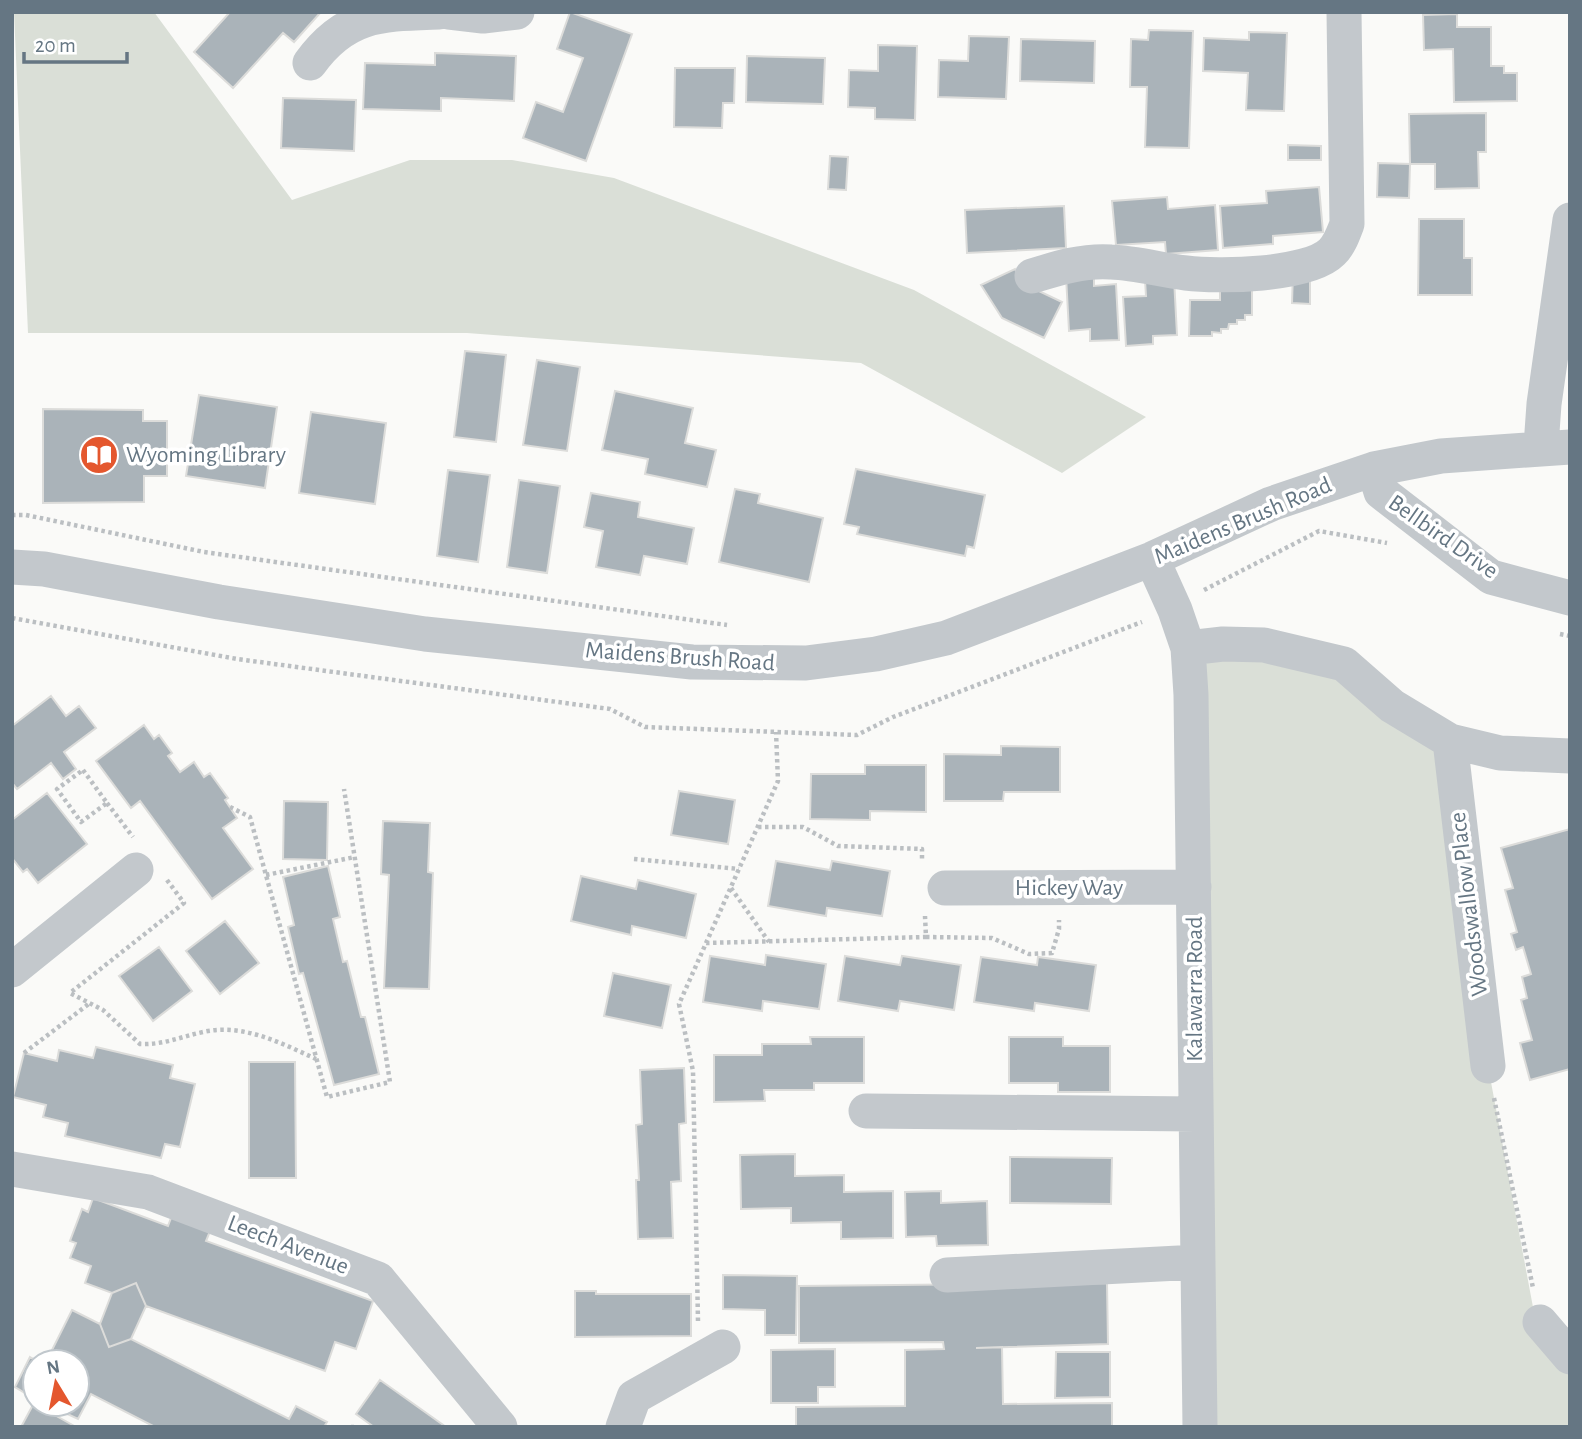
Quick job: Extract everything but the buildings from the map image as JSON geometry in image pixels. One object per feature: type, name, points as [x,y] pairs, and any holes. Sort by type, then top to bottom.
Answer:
[{"type":"street","points":[[310,63],[336,32],[359,22],[386,16],[439,12]]},
{"type":"street","points":[[450,12],[483,16],[517,12]]},
{"type":"street","points":[[1032,276],[1064,266],[1110,262],[1188,274],[1251,275],[1301,267],[1330,254],[1342,239],[1347,224],[1344,12]]},
{"type":"street","points":[[1556,446],[1544,404],[1570,220]]},
{"type":"street","name":"Maidens Brush Road","points":[[12,566],[44,569],[219,602],[425,634],[692,662],[748,665],[806,663],[876,654],[946,638],[1152,559],[1271,504],[1374,469],[1441,456],[1556,446]]},
{"type":"street","name":"Bellbird Drive","points":[[1374,469],[1381,492],[1491,577],[1570,598]]},
{"type":"street","name":"Kalawarra Road","points":[[1152,559],[1175,610],[1188,648],[1194,887],[1200,1427]]},
{"type":"street","points":[[1188,648],[1223,644],[1264,645],[1344,664],[1392,706],[1450,741],[1500,753],[1570,757]]},
{"type":"street","name":"Woodswallow Place","points":[[1450,741],[1488,1066]]},
{"type":"street","points":[[12,970],[136,870]]},
{"type":"street","name":"Hickey Way","points":[[931,891],[1194,887]]},
{"type":"street","points":[[866,1111],[1196,1114]]},
{"type":"street","name":"Leech Avenue","points":[[12,1169],[148,1192],[378,1279],[500,1427]]},
{"type":"street","points":[[947,1275],[1198,1262]]},
{"type":"street","points":[[1539,1322],[1570,1357]]},
{"type":"street","points":[[623,1427],[634,1398],[711,1354]]},
{"type":"path","points":[[12,515],[26,515],[204,552],[736,626]]},
{"type":"path","points":[[1223,644],[1201,591],[1319,531],[1388,543],[1398,550]]},
{"type":"path","points":[[12,618],[237,659]]},
{"type":"path","points":[[1550,632],[1570,636]]},
{"type":"path","points":[[711,1354],[693,1071],[678,1004],[778,781],[776,732]]},
{"type":"path","points":[[83,770],[107,803],[81,822],[57,789],[83,770]]},
{"type":"path","points":[[230,807],[250,817],[327,1097],[390,1082],[344,789]]},
{"type":"path","points":[[758,827],[803,827],[838,846],[922,849],[931,891],[926,937]]},
{"type":"path","points":[[266,875],[355,858]]},
{"type":"path","points":[[634,859],[739,869]]},
{"type":"path","points":[[731,887],[769,942]]},
{"type":"path","points":[[706,943],[926,937],[992,938],[1029,954],[1052,953],[1059,929],[1055,888]]},
{"type":"path","points":[[174,911],[70,993],[103,1010],[140,1044],[161,1045],[205,1031],[261,1034],[317,1060]]},
{"type":"path","points":[[24,1053],[90,1003]]},
{"type":"path","points":[[1488,1066],[1539,1322]]},
{"type":"shaded area","points":[[14,12],[154,12],[292,200],[410,160],[512,160],[614,178],[914,290],[1146,417],[1062,473],[861,363],[467,333],[28,333]]},
{"type":"shaded area","points":[[1188,648],[1344,664],[1450,741],[1488,1066],[1538,1334],[1570,1357],[1570,1427],[1200,1427]]},
{"type":"place","name":"Wyoming Library","points":[[99,455]]}]
